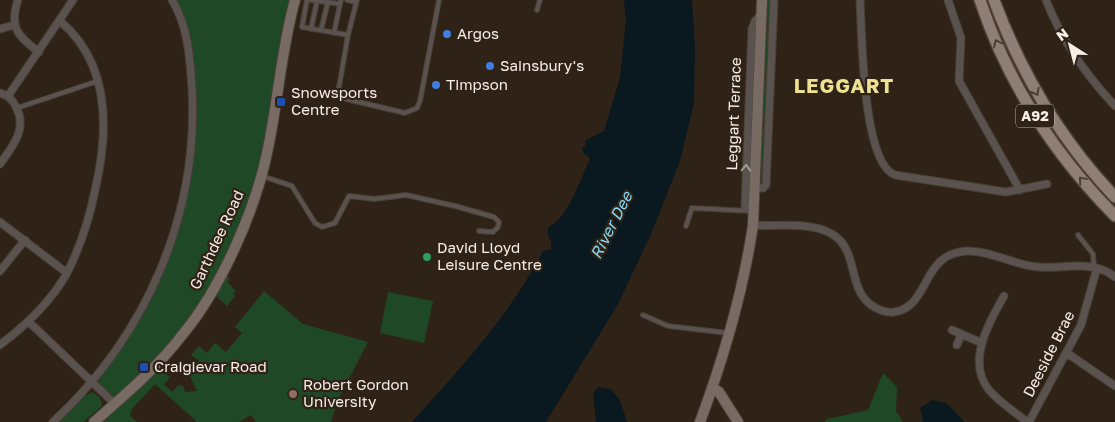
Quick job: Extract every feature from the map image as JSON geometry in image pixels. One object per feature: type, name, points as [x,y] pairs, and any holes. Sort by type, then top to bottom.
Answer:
[{"type":"main road","name":"A92","points":[[980,0],[995,39],[1030,107],[1070,165],[1115,216]]},
{"type":"main road","name":"A92","points":[[994,0],[1013,48],[1045,106],[1076,151],[1115,197]]},
{"type":"street","points":[[18,0],[14,12],[14,25],[27,43],[39,52]]},
{"type":"street","points":[[8,96],[73,0]]},
{"type":"street","points":[[53,422],[93,384],[130,330],[152,290],[173,238],[183,196],[191,137],[192,91],[185,31],[172,0]]},
{"type":"street","name":"Garthdee Road","points":[[94,422],[160,361],[192,324],[216,282],[236,241],[262,175],[295,0]]},
{"type":"street","name":"Leggart Terrace","points":[[700,422],[730,334],[746,271],[753,225],[762,0]]},
{"type":"street","name":"Leggart Terrace","points":[[755,188],[763,188],[766,185],[774,0]]},
{"type":"street","points":[[860,0],[864,95],[879,156],[886,170],[894,175],[990,190],[1020,190],[1047,184]]},
{"type":"street","points":[[948,0],[960,38],[959,81],[1020,190]]},
{"type":"street","points":[[1046,0],[1063,38],[1094,83],[1114,102]]},
{"type":"street","name":"Leggart Terrace","points":[[754,211],[745,206],[745,196],[752,29],[755,21],[761,15]]},
{"type":"street","points":[[0,345],[28,321],[49,298],[66,274],[86,228],[102,157],[105,125],[99,80],[81,45],[60,21]]},
{"type":"street","points":[[0,29],[14,25]]},
{"type":"street","points":[[0,93],[8,96],[17,108],[21,125],[19,133],[0,164]]},
{"type":"street","points":[[0,222],[66,274]]},
{"type":"street","points":[[753,225],[810,228],[830,232],[838,238],[849,254],[858,291],[870,305],[885,312],[894,312],[908,307],[914,301],[935,265],[950,255],[966,250],[1038,267],[1096,268],[1115,277]]},
{"type":"street","points":[[0,271],[24,240]]},
{"type":"street","name":"Deeside Brae","points":[[1028,422],[1068,353],[1085,314],[1096,268]]},
{"type":"street","points":[[1004,296],[982,343],[979,366],[986,386],[1028,422]]},
{"type":"street","points":[[990,301],[999,305]]},
{"type":"street","points":[[28,321],[115,404]]},
{"type":"street","points":[[952,330],[982,343]]},
{"type":"street","points":[[957,345],[961,334]]},
{"type":"street","points":[[1068,353],[1115,386]]},
{"type":"street","points":[[713,388],[719,392],[738,422]]},
{"type":"lane","points":[[334,33],[340,2],[309,0],[302,27],[311,28],[334,33],[348,35]]},
{"type":"lane","points":[[347,0],[357,1],[348,35],[338,93],[342,98],[405,113],[417,108],[420,101],[439,0]]},
{"type":"lane","points":[[537,10],[540,0]]},
{"type":"lane","points":[[311,28],[317,1]]},
{"type":"lane","points":[[321,30],[328,2]]},
{"type":"lane","points":[[17,108],[99,80]]},
{"type":"lane","points":[[262,175],[292,186],[315,223],[322,227],[335,223],[349,196],[374,199],[406,195],[494,217],[499,222],[498,227],[493,232],[479,230]]},
{"type":"lane","points":[[686,226],[692,208],[754,211]]},
{"type":"lane","points":[[1078,235],[1093,254],[1096,268]]},
{"type":"lane","points":[[643,315],[668,326],[730,334]]},
{"type":"green space","points":[[172,0],[295,0],[254,201],[192,324],[115,404],[93,383],[131,330],[173,238],[191,137],[189,56]]},
{"type":"green space","points":[[767,0],[770,0],[762,182],[760,180]]},
{"type":"green space","points":[[226,275],[230,279],[227,282],[236,291],[233,294],[235,296],[227,306],[215,295]]},
{"type":"green space","points":[[264,291],[303,324],[368,342],[337,402],[331,422],[256,422],[251,415],[239,422],[197,422],[155,384],[132,409],[130,416],[137,422],[103,422],[159,369],[170,377],[164,385],[173,392],[178,385],[184,387],[185,392],[197,391],[189,374],[199,361],[191,355],[199,346],[207,353],[215,343],[226,352],[242,333],[235,327]]},
{"type":"green space","points":[[388,292],[433,301],[424,343],[380,333]]},
{"type":"green space","points":[[883,373],[897,387],[896,411],[903,422],[825,422],[827,419],[868,410]]},
{"type":"green space","points":[[93,392],[101,399],[102,406],[83,422],[58,422],[84,396]]},
{"type":"water","name":"River Dee","points":[[624,0],[692,0],[695,48],[694,103],[680,161],[651,234],[618,304],[546,422],[412,422],[500,319],[530,275],[543,251],[551,249],[551,242],[547,233],[549,227],[562,216],[573,198],[590,159],[584,154],[582,147],[585,147],[586,140],[604,131],[620,78],[626,19]]},
{"type":"water","points":[[598,387],[611,389],[620,400],[627,422],[596,422],[593,394]]},
{"type":"water","points":[[932,400],[946,403],[965,422],[923,422],[920,408]]},
{"type":"place","name":"Argos","points":[[447,34]]},
{"type":"place","name":"Sainsbury's","points":[[490,66]]},
{"type":"place","name":"Timpson","points":[[436,85]]},
{"type":"place","name":"Snowsports Centre","points":[[281,102]]},
{"type":"place","name":"David Lloyd Leisure Centre","points":[[427,257]]},
{"type":"place","name":"Craigievar Road","points":[[144,367]]},
{"type":"place","name":"Robert Gordon University","points":[[293,394]]},
{"type":"district","name":"LEGGART","points":[[844,86]]}]
